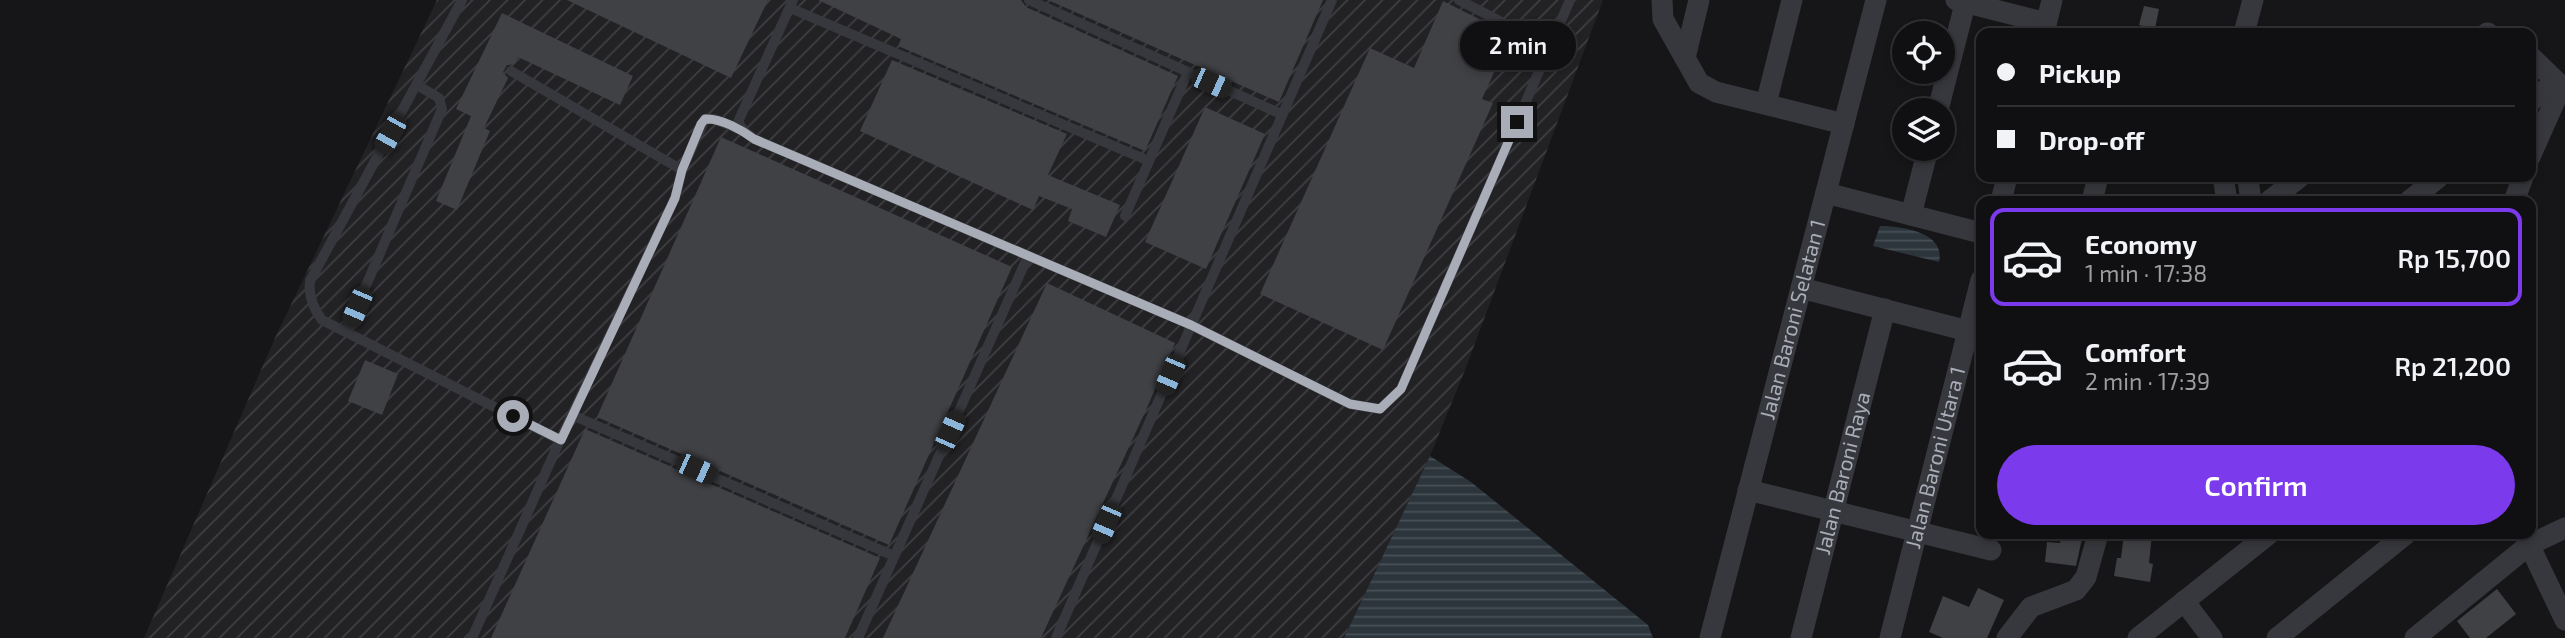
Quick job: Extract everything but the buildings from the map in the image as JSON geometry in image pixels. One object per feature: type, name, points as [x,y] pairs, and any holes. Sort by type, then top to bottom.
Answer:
[{"type":"street","points":[[1662,0],[1662,19],[1699,83],[1716,92],[1844,124]]},
{"type":"street","points":[[1685,58],[1699,0]]},
{"type":"street","points":[[1766,104],[1792,0]]},
{"type":"street","name":"Jalan Baroni Selatan 1","points":[[1710,638],[1876,0]]},
{"type":"street","points":[[1941,98],[1963,1],[2045,28],[2052,0]]},
{"type":"street","points":[[2245,28],[2253,0]]},
{"type":"street","points":[[2536,62],[2556,82],[2558,94],[2536,144]]},
{"type":"street","points":[[2536,97],[2556,82]]},
{"type":"street","points":[[1911,215],[1925,161]]},
{"type":"street","points":[[2275,196],[2294,182]]},
{"type":"street","points":[[2415,196],[2433,182]]},
{"type":"street","points":[[1826,193],[1976,232]]},
{"type":"street","points":[[1801,288],[1968,331]]},
{"type":"street","name":"Jalan Baroni Utara 1","points":[[1890,638],[1976,299]]},
{"type":"street","name":"Jalan Baroni Raya","points":[[1801,638],[1885,309]]},
{"type":"street","points":[[1748,489],[1991,550]]},
{"type":"street","points":[[2536,536],[2565,528]]},
{"type":"street","points":[[2007,638],[2031,607],[2076,590],[2087,578],[2097,539]]},
{"type":"street","points":[[2138,638],[2263,539]]},
{"type":"street","points":[[2277,638],[2400,539]]},
{"type":"street","points":[[2415,638],[2527,539],[2565,620]]},
{"type":"street","points":[[2184,601],[2212,638]]},
{"type":"street","points":[[2558,638],[2565,632]]},
{"type":"lane","points":[[462,0],[310,281],[309,291],[316,312],[322,320],[561,440]]},
{"type":"lane","points":[[1029,0],[1281,114]]},
{"type":"lane","points":[[1056,638],[1332,0]]},
{"type":"lane","points":[[1459,0],[1525,34]]},
{"type":"lane","points":[[472,638],[572,415],[675,198],[682,170],[705,119],[714,119],[744,131],[754,139],[1191,325],[1350,404],[1380,409],[1401,389],[1570,0]]},
{"type":"lane","points":[[744,131],[738,122],[791,4],[1149,161]]},
{"type":"lane","points":[[511,71],[682,170]]},
{"type":"lane","points":[[1125,216],[1188,72]]},
{"type":"lane","points":[[346,332],[442,109],[439,98],[417,85]]},
{"type":"lane","points":[[858,638],[1028,256]]},
{"type":"lane","points":[[572,415],[894,556]]},
{"type":"shaded area","points":[[437,0],[1603,0],[1465,370],[1430,456],[1344,638],[144,638],[275,338]]},
{"type":"shaded area","points":[[1880,226],[1910,229],[1929,237],[1936,244],[1939,262],[1873,246]]},
{"type":"shaded area","points":[[1430,456],[1471,482],[1648,625],[1653,638],[1344,638]]},
{"type":"route","points":[[513,416],[561,440],[675,198],[682,170],[705,119],[714,119],[744,131],[754,139],[1191,325],[1350,404],[1380,409],[1401,389],[1517,122]]}]
